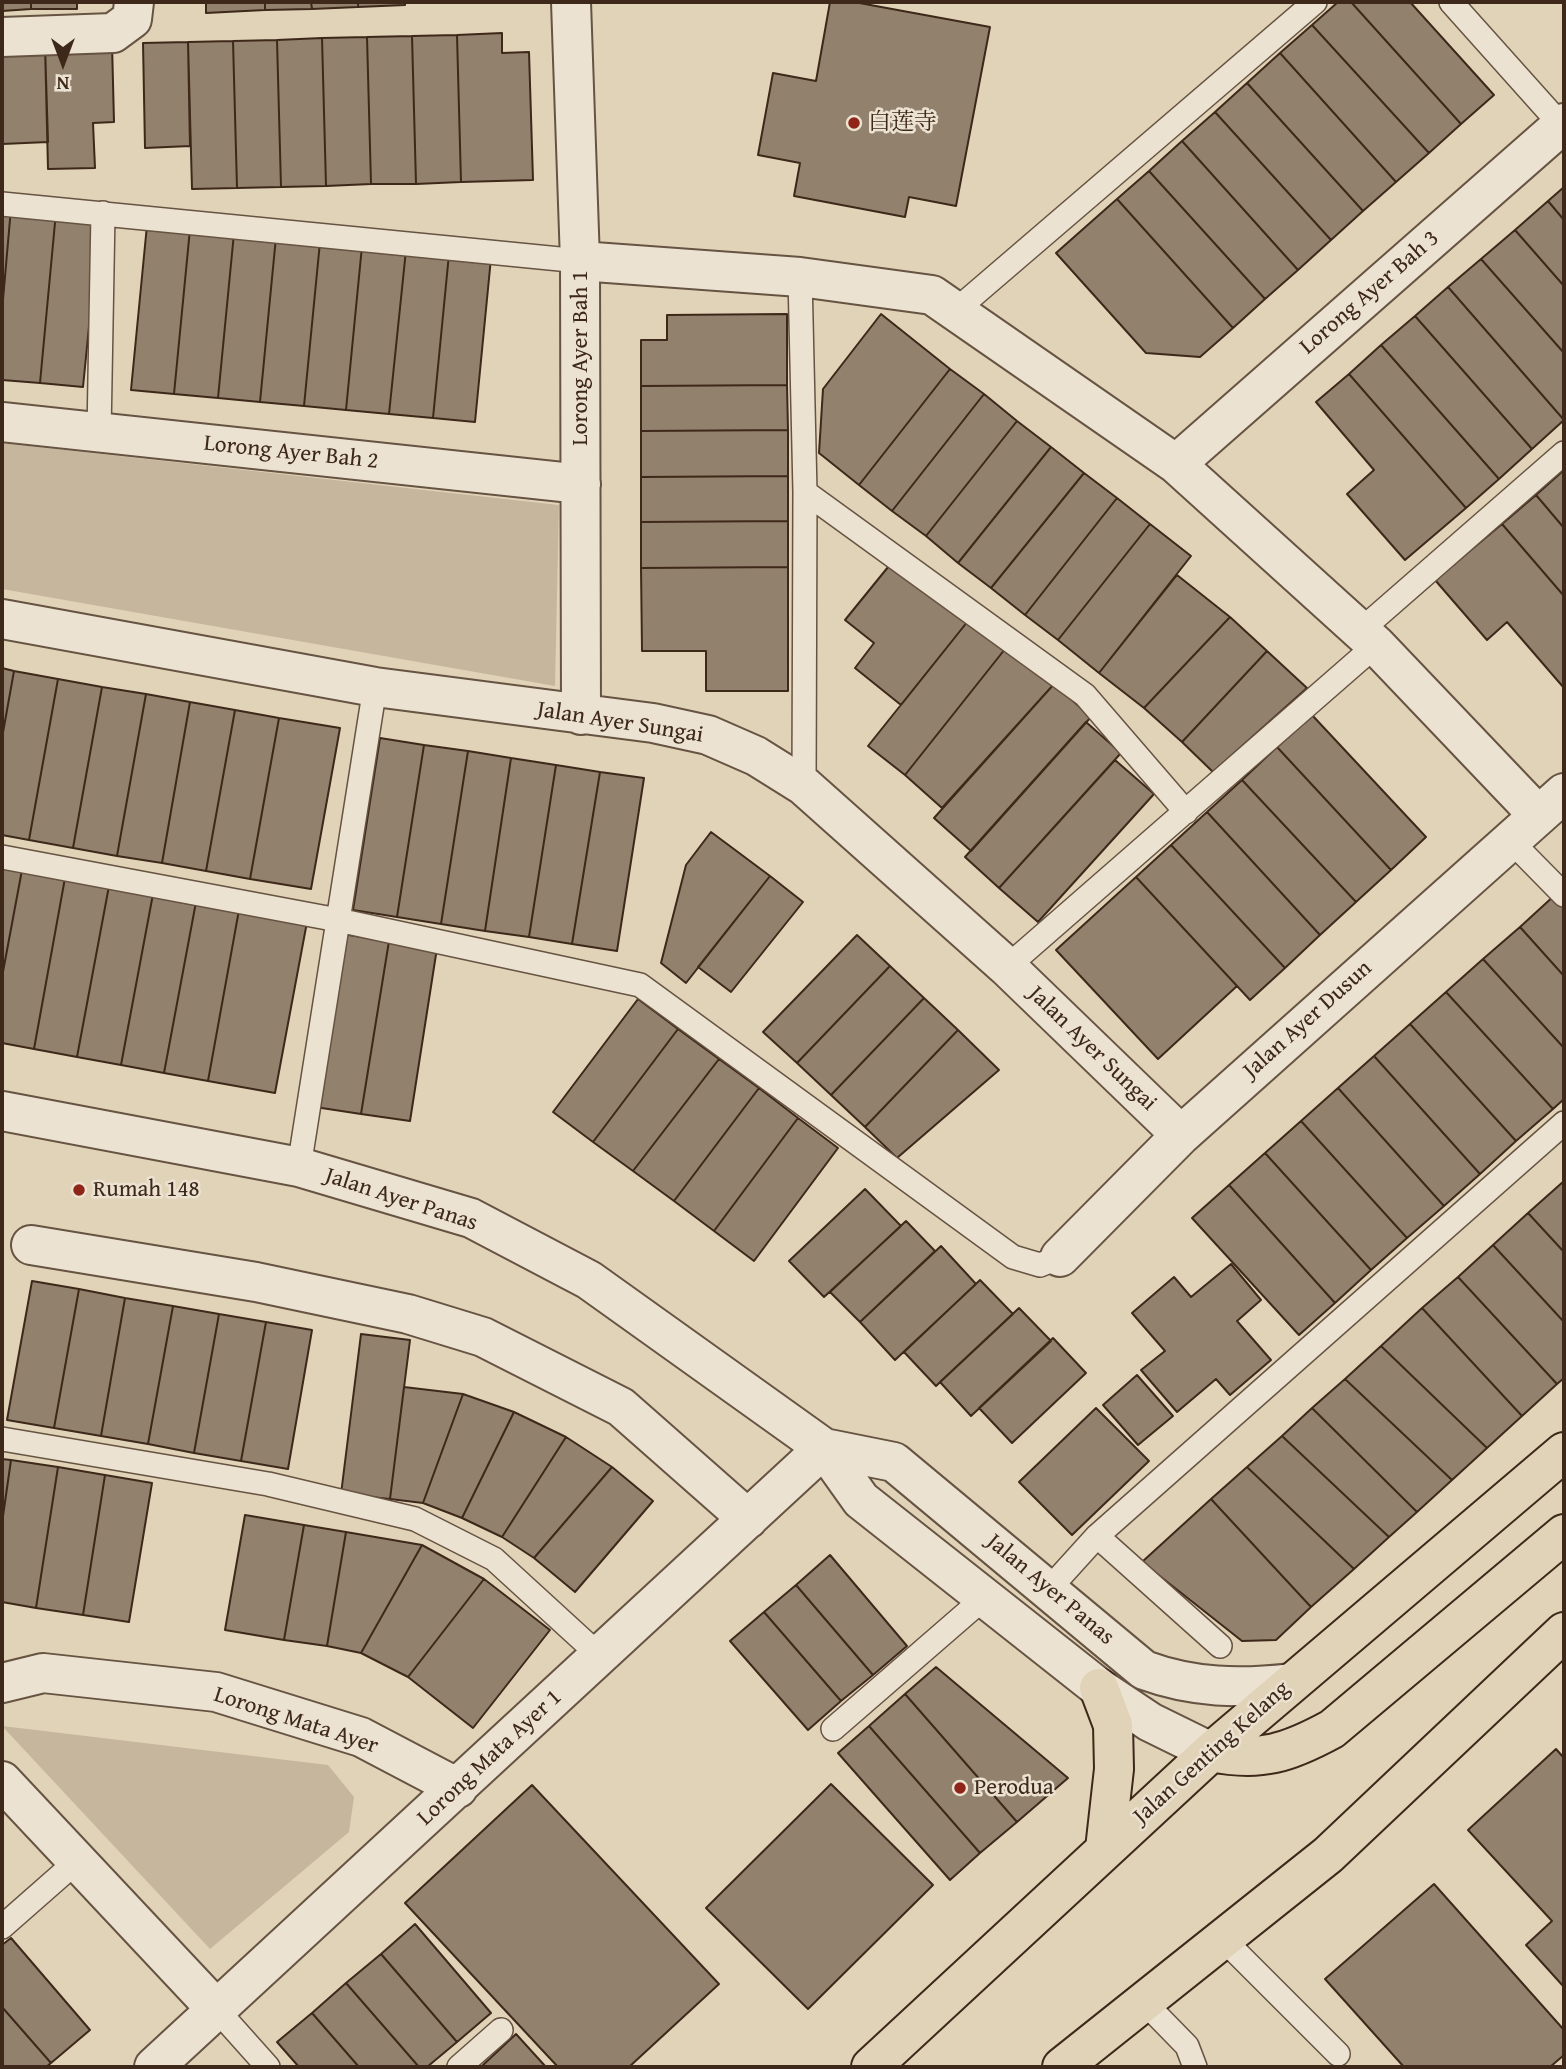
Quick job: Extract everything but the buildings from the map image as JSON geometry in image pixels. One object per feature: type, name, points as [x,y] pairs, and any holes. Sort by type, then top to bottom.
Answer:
[{"type":"main road","name":"Jalan Genting Kelang","points":[[871,2067],[1211,1752],[1564,1452]]},
{"type":"main road","points":[[1211,1752],[1259,1757],[1299,1747],[1332,1729],[1564,1534]]},
{"type":"main road","points":[[1062,2067],[1361,1826],[1564,1632]]},
{"type":"main road","points":[[1099,1688],[1113,1725],[1114,1769],[1105,1849]]},
{"type":"street","points":[[2,37],[113,33],[132,19],[134,2]]},
{"type":"street","name":"Lorong Ayer Bah 1","points":[[571,2],[580,261],[581,715]]},
{"type":"street","name":"Lorong Ayer Bah 3","points":[[1176,464],[1563,124]]},
{"type":"street","points":[[580,261],[800,277],[932,295],[1176,464],[1551,804]]},
{"type":"street","name":"Lorong Ayer Bah 2","points":[[2,422],[581,484]]},
{"type":"street","name":"Jalan Ayer Sungai","points":[[2,619],[375,687],[653,723],[708,735],[756,756],[804,786],[1007,967],[1181,1135]]},
{"type":"street","name":"Jalan Ayer Dusun","points":[[1060,1257],[1181,1135],[1551,804]]},
{"type":"street","name":"Jalan Ayer Panas","points":[[2,1111],[299,1167],[471,1218],[589,1280],[824,1448],[861,1500],[1099,1688],[1150,1722],[1211,1752]]},
{"type":"street","points":[[31,1245],[256,1282],[408,1314],[482,1336],[621,1407],[748,1519]]},
{"type":"street","name":"Jalan Ayer Panas","points":[[824,1448],[894,1462],[1144,1670],[1172,1680],[1212,1686],[1251,1688],[1291,1683]]},
{"type":"street","name":"Lorong Mata Ayer 1","points":[[154,2067],[218,2011],[824,1448]]},
{"type":"street","name":"Lorong Mata Ayer","points":[[2,1683],[43,1673],[216,1692],[360,1737],[458,1788]]},
{"type":"street","points":[[2,1782],[218,2011]]},
{"type":"lane","points":[[955,311],[1315,2]]},
{"type":"lane","points":[[1451,2],[1563,124]]},
{"type":"lane","points":[[2,204],[580,261]]},
{"type":"lane","points":[[99,433],[103,213]]},
{"type":"lane","points":[[800,277],[805,492],[804,786]]},
{"type":"lane","points":[[1007,967],[1186,812],[1564,453]]},
{"type":"lane","points":[[805,492],[1085,695],[1186,812]]},
{"type":"lane","points":[[299,1167],[375,687]]},
{"type":"lane","points":[[1510,840],[1564,895]]},
{"type":"lane","points":[[2,857],[338,920],[640,985],[1013,1258],[1040,1265],[1060,1257]]},
{"type":"lane","points":[[1049,1589],[1097,1536],[1564,1123]]},
{"type":"lane","points":[[2,1439],[268,1484],[415,1519],[494,1559],[600,1656]]},
{"type":"lane","points":[[1097,1536],[1220,1646]]},
{"type":"lane","points":[[833,1729],[984,1598]]},
{"type":"lane","points":[[2,1927],[76,1862]]},
{"type":"lane","points":[[1223,1939],[1338,2054]]},
{"type":"lane","points":[[1144,2003],[1187,2046],[1195,2067]]},
{"type":"lane","points":[[218,2011],[268,2067]]},
{"type":"lane","points":[[459,2067],[501,2030]]},
{"type":"shaded area","points":[[2,443],[559,505],[555,686],[2,589]]},
{"type":"shaded area","points":[[2,1726],[328,1765],[354,1797],[349,1832],[210,1949]]},
{"type":"place","name":"白莲寺","points":[[854,123]]},
{"type":"place","name":"Rumah 148","points":[[79,1190]]},
{"type":"place","name":"Perodua","points":[[960,1788]]}]
